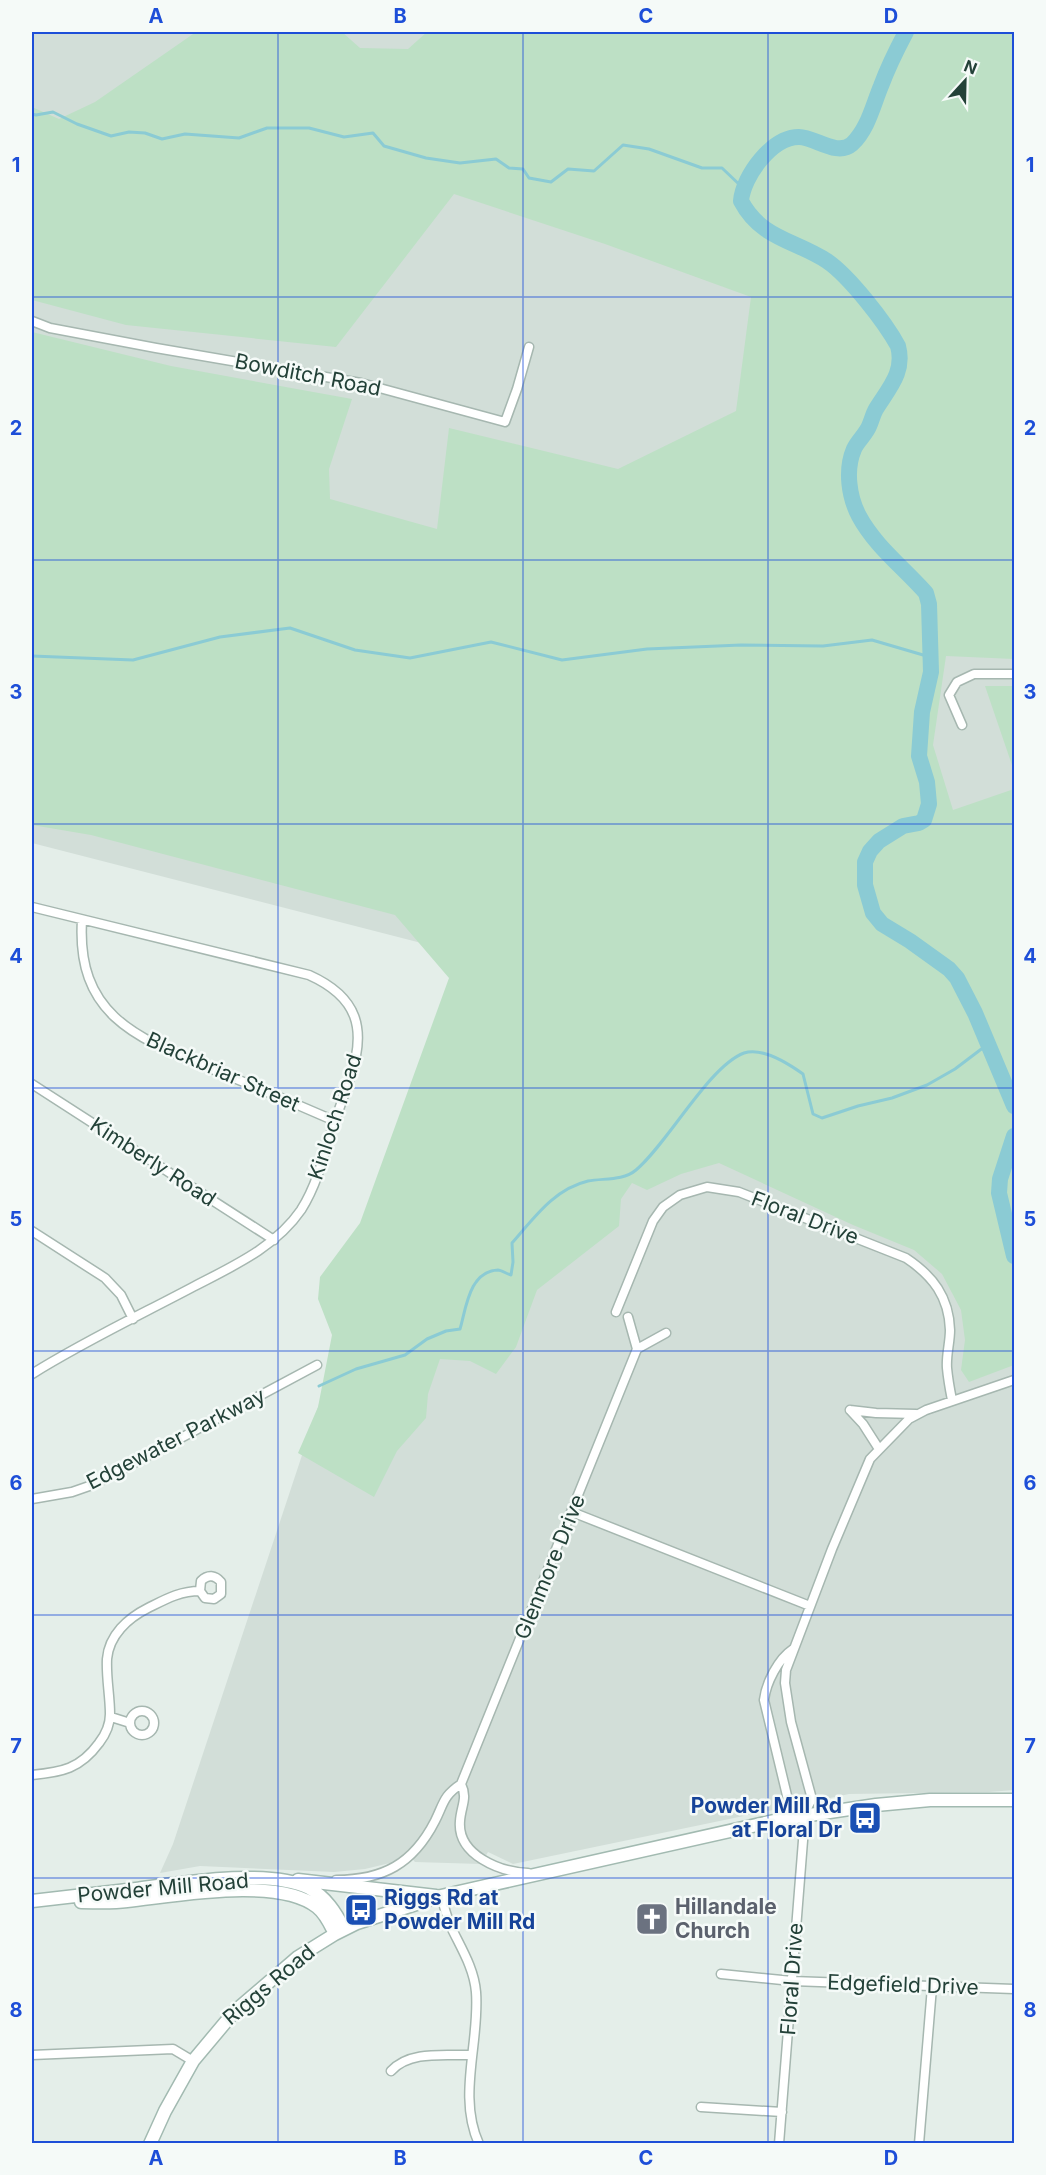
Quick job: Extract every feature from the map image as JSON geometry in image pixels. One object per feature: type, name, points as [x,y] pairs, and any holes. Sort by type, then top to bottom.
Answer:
[{"type":"main road","points":[[339,1932],[441,1896],[802,1815],[930,1800],[1014,1800]]},
{"type":"main road","points":[[255,1879],[312,1881],[441,1896]]},
{"type":"main road","name":"Powder Mill Road","points":[[32,1902],[210,1880],[255,1879],[285,1882],[308,1888],[324,1899],[335,1912],[339,1932]]},
{"type":"main road","name":"Powder Mill Road","points":[[32,1902],[124,1902],[197,1893],[241,1891],[282,1893],[300,1898],[318,1907],[339,1932]]},
{"type":"main road","name":"Riggs Road","points":[[150,2144],[165,2111],[193,2061],[220,2026],[250,1996],[289,1964],[339,1932]]},
{"type":"street","name":"Bowditch Road","points":[[32,321],[50,328],[361,383],[505,422],[518,389],[529,346]]},
{"type":"street","points":[[962,725],[949,695],[957,682],[974,674],[1014,674]]},
{"type":"street","name":"Kinloch Road","points":[[32,907],[309,975],[338,992],[354,1014],[359,1043],[355,1065],[318,1174],[307,1199],[293,1220],[274,1240],[237,1264],[32,1374]]},
{"type":"street","name":"Blackbriar Street","points":[[82,920],[82,957],[89,981],[105,1007],[132,1031],[161,1047],[335,1120]]},
{"type":"street","name":"Kimberly Road","points":[[32,1084],[274,1240]]},
{"type":"street","name":"Floral Drive","points":[[616,1312],[653,1221],[663,1207],[680,1195],[707,1187],[739,1192],[906,1258],[928,1275],[941,1291],[947,1307],[950,1330],[947,1367],[952,1400]]},
{"type":"street","points":[[32,1231],[113,1285],[121,1295],[133,1319]]},
{"type":"street","points":[[628,1317],[637,1349],[666,1333]]},
{"type":"street","name":"Glenmore Drive","points":[[461,1784],[637,1349]]},
{"type":"street","name":"Edgewater Parkway","points":[[32,1499],[72,1492],[95,1484],[317,1365]]},
{"type":"street","name":"Floral Drive","points":[[779,2144],[804,1828],[802,1815],[812,1799],[791,1722],[785,1683],[786,1670],[870,1459],[909,1419],[952,1400],[1014,1380]]},
{"type":"street","points":[[879,1449],[863,1424],[850,1410],[919,1414]]},
{"type":"street","points":[[572,1512],[810,1606]]},
{"type":"street","points":[[32,1775],[70,1768],[88,1757],[107,1732],[111,1717],[107,1658],[116,1634],[127,1621],[154,1605],[186,1591],[200,1591]]},
{"type":"street","name":"Floral Drive","points":[[794,1648],[775,1670],[764,1700],[790,1808],[802,1815]]},
{"type":"street","points":[[111,1717],[130,1723]]},
{"type":"street","points":[[312,1881],[342,1880],[380,1874],[404,1862],[428,1834],[447,1793],[461,1784],[465,1793],[459,1823],[462,1840],[491,1865],[506,1870],[546,1873]]},
{"type":"street","points":[[441,1896],[450,1924],[468,1959],[474,1983],[476,2021],[471,2055],[470,2111],[479,2144]]},
{"type":"street","name":"Edgefield Drive","points":[[721,1974],[792,1981],[1014,1989]]},
{"type":"street","points":[[919,2144],[932,1987]]},
{"type":"street","points":[[32,2055],[173,2049],[193,2061]]},
{"type":"street","points":[[391,2071],[399,2062],[412,2058],[471,2055]]},
{"type":"street","points":[[701,2107],[782,2112]]},
{"type":"shaded area","points":[[32,32],[1014,32],[1014,1790],[849,1794],[513,1864],[488,1852],[481,1864],[415,1862],[407,1853],[390,1863],[365,1869],[334,1872],[200,1866],[160,1873],[173,1844],[468,955],[32,843]]},
{"type":"green space","points":[[196,32],[342,32],[360,48],[408,49],[427,32],[760,32],[762,34],[770,32],[1014,32],[1014,659],[946,656],[933,745],[953,810],[1014,789],[1014,1365],[969,1382],[961,1370],[965,1340],[961,1310],[942,1274],[914,1250],[853,1225],[719,1163],[681,1174],[647,1190],[632,1183],[621,1199],[619,1226],[537,1290],[516,1347],[496,1374],[470,1361],[440,1359],[428,1394],[426,1418],[397,1451],[374,1497],[298,1453],[318,1407],[332,1335],[318,1299],[320,1277],[360,1223],[449,978],[395,915],[91,835],[32,825],[32,332],[171,366],[352,399],[329,469],[330,499],[437,529],[449,428],[618,469],[736,411],[751,297],[605,244],[454,194],[336,347],[126,325],[32,300],[32,107],[59,119],[95,102]]},
{"type":"green space","points":[[985,686],[1014,686],[1014,771]]},
{"type":"waterway","points":[[906,32],[858,138],[852,144],[840,148],[799,137],[779,143],[753,170],[747,180],[741,201],[749,214],[769,231],[827,261],[846,277],[885,325],[898,346],[900,355],[898,372],[854,449],[851,457],[849,483],[856,509],[866,527],[881,547],[926,593],[929,604],[931,672],[922,712],[919,756],[927,782],[929,804],[924,820],[903,826],[879,841],[870,851],[865,862],[865,885],[873,913],[882,924],[949,969],[957,978],[975,1013],[1014,1106]]},
{"type":"waterway","points":[[32,114],[53,112],[77,124],[111,136],[129,132],[145,133],[162,139],[185,134],[239,138],[267,128],[309,128],[344,137],[373,133],[384,146],[426,158],[460,163],[496,159],[509,168],[523,169],[529,178],[551,182],[568,169],[594,171],[623,145],[649,149],[702,168],[722,168],[743,188]]},
{"type":"waterway","points":[[32,656],[133,660],[220,637],[290,628],[355,650],[410,658],[491,642],[562,660],[647,649],[741,645],[823,646],[872,640],[930,657]]},
{"type":"waterway","points":[[319,1386],[356,1369],[405,1355],[427,1339],[446,1331],[460,1329],[470,1292],[475,1284],[488,1272],[498,1270],[511,1275],[512,1243],[546,1206],[576,1185],[631,1174],[648,1158],[717,1073],[744,1053],[767,1054],[803,1074],[813,1114],[822,1118],[892,1098],[927,1085],[955,1069],[988,1044]]},
{"type":"waterway","points":[[1014,1136],[1000,1179],[999,1193],[1014,1256]]},
{"type":"place","name":"Powder Mill Rd at Floral Dr","points":[[865,1818]]},
{"type":"place","name":"Riggs Rd at Powder Mill Rd","points":[[361,1910]]},
{"type":"place","name":"Hillandale Church","points":[[652,1919]]}]
